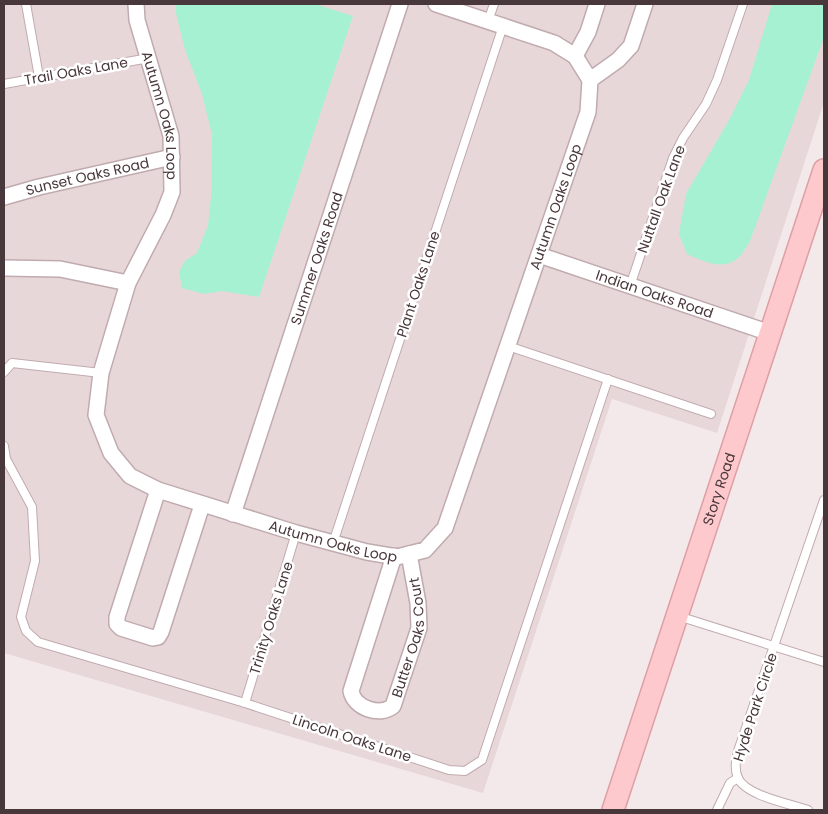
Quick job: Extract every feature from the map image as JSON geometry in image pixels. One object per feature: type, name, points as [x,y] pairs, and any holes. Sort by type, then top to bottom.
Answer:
[{"type":"street","name":"Autumn Oaks Loop","points":[[136,4],[137,20],[171,136],[172,192],[163,215],[128,283],[101,373],[96,415],[111,453],[130,476],[158,490],[296,533],[367,552],[394,556],[425,550],[445,528],[588,112],[590,80]]},
{"type":"street","name":"Summer Oaks Road","points":[[233,514],[400,4]]},
{"type":"street","points":[[436,4],[554,43],[575,56],[590,80],[618,60],[631,46],[645,4]]},
{"type":"street","points":[[575,56],[588,32],[597,4]]},
{"type":"street","name":"Sunset Oaks Road","points":[[4,198],[39,187],[172,157]]},
{"type":"street","name":"Story Road","points":[[613,810],[824,170]]},
{"type":"street","name":"Indian Oaks Road","points":[[539,255],[770,333]]},
{"type":"street","points":[[4,268],[60,269],[128,283]]},
{"type":"street","points":[[158,490],[117,617],[117,624],[120,628],[153,638],[158,637],[202,505]]},
{"type":"street","name":"Butter Oaks Court","points":[[394,556],[351,691],[352,698],[356,703],[370,709],[383,711],[393,706],[419,628],[418,603],[409,554]]},
{"type":"lane","points":[[26,4],[39,77]]},
{"type":"lane","points":[[488,21],[494,4]]},
{"type":"lane","name":"Nuttall Oak Lane","points":[[630,286],[673,158],[683,138],[706,104],[717,80],[743,4]]},
{"type":"lane","name":"Plant Oaks Lane","points":[[333,543],[503,26]]},
{"type":"lane","name":"Trail Oaks Lane","points":[[4,84],[149,58]]},
{"type":"lane","points":[[508,346],[711,414]]},
{"type":"lane","points":[[4,372],[12,363],[101,373]]},
{"type":"lane","name":"Lincoln Oaks Lane","points":[[4,446],[6,459],[32,507],[35,561],[21,617],[26,631],[38,642],[245,703],[449,770],[465,771],[482,760],[608,379]]},
{"type":"lane","name":"Hyde Park Circle","points":[[808,810],[758,794],[744,787],[738,778],[735,766],[738,751],[824,500]]},
{"type":"lane","name":"Trinity Oaks Lane","points":[[245,703],[296,533]]},
{"type":"lane","points":[[676,616],[824,662]]},
{"type":"lane","points":[[717,810],[730,783],[738,778]]},
{"type":"shaded area","points":[[4,4],[824,4],[824,102],[717,433],[612,399],[483,793],[4,653]]},
{"type":"shaded area","points":[[176,4],[315,4],[353,16],[259,297],[222,291],[204,294],[182,288],[179,272],[185,261],[197,253],[208,225],[211,197],[212,135],[202,94],[185,50],[176,13]]},
{"type":"shaded area","points":[[772,4],[824,4],[824,37],[750,241],[733,261],[727,264],[713,264],[687,254],[679,234],[686,194],[729,120],[749,80]]}]
